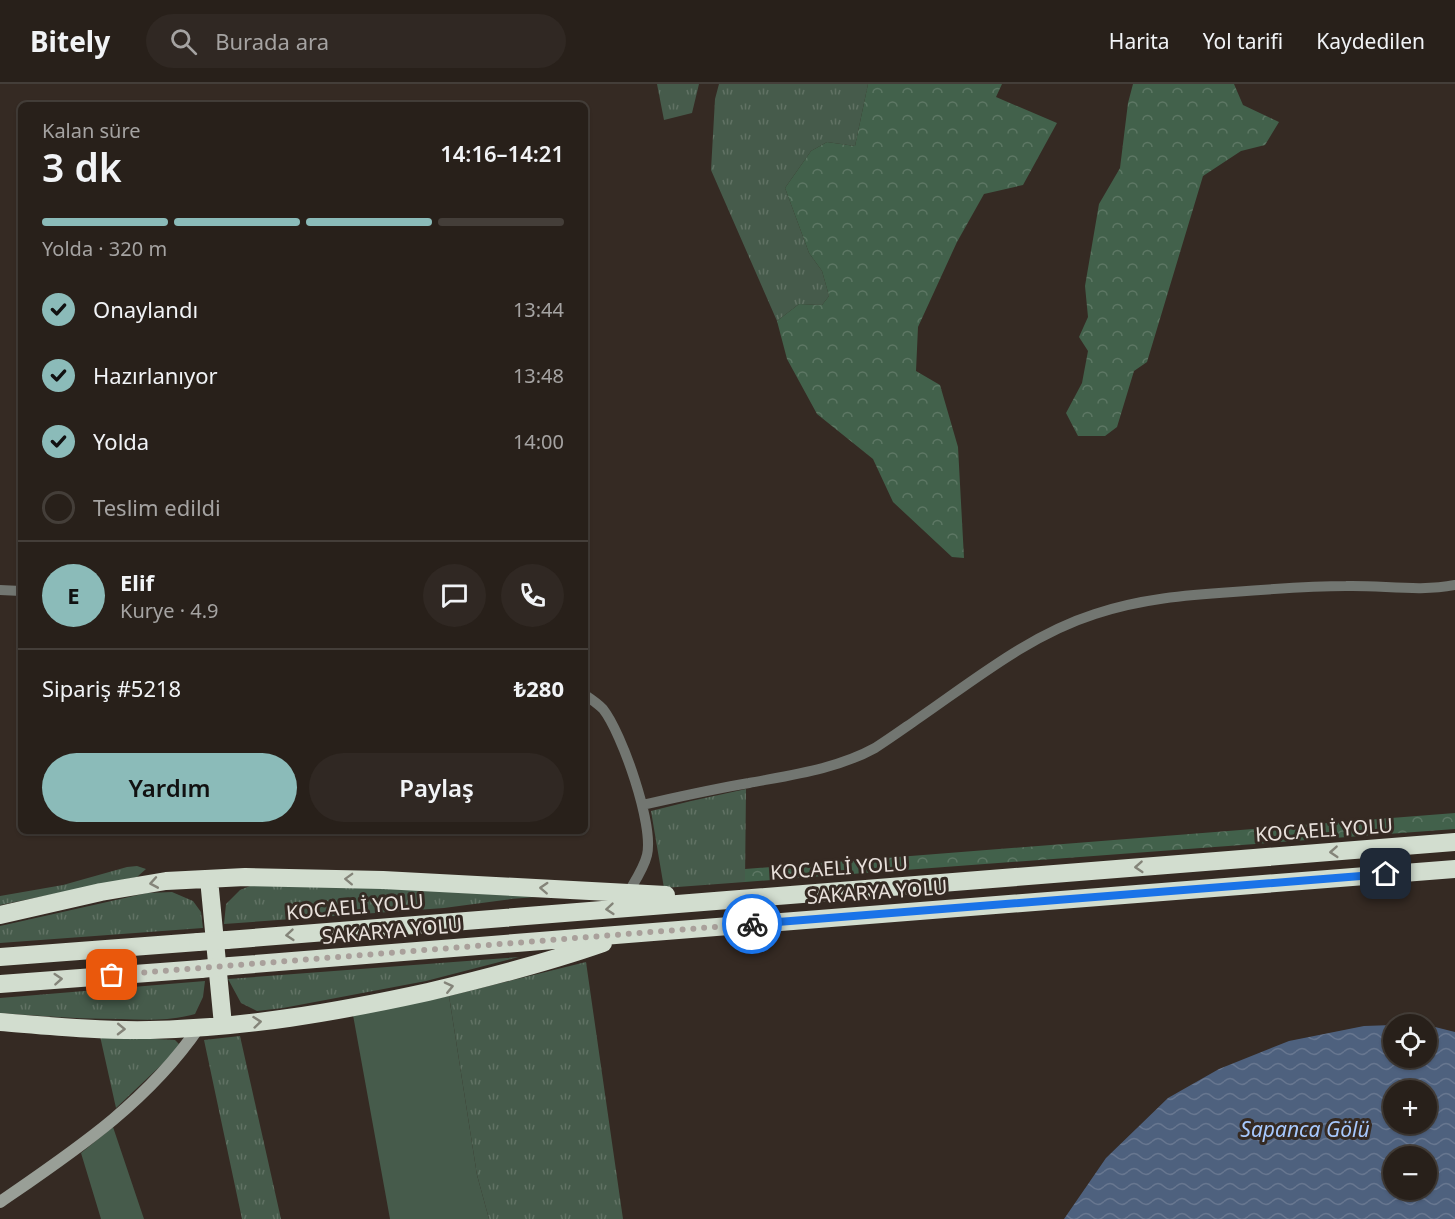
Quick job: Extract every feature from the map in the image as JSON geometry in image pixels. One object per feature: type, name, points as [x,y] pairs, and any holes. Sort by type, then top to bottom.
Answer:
[{"type":"highway","name":"KOCAELİ YOLU","points":[[0,957],[1455,842]]},
{"type":"highway","name":"SAKARYA YOLU","points":[[0,984],[1455,869]]},
{"type":"highway","points":[[0,915],[101,892],[166,881],[245,877],[628,892],[728,899]]},
{"type":"highway","points":[[209,879],[222,1025]]},
{"type":"highway","points":[[0,1022],[148,1030],[199,1028],[288,1018],[375,1004],[468,982],[555,960],[628,934]]},
{"type":"street","points":[[642,805],[817,770],[849,759],[874,748],[1041,636],[1096,613],[1177,596],[1347,585],[1409,587],[1455,585]]},
{"type":"street","points":[[0,590],[18,591]]},
{"type":"street","points":[[588,697],[603,709],[615,729],[642,805],[648,836],[647,854],[628,892]]},
{"type":"street","points":[[0,1202],[80,1147],[142,1095],[183,1052],[199,1028]]},
{"type":"green space","points":[[657,84],[699,84],[692,113],[664,120]]},
{"type":"green space","points":[[719,84],[868,84],[855,146],[827,142],[811,151],[785,188],[809,253],[822,271],[829,296],[822,305],[799,304],[777,321],[711,170],[715,99]]},
{"type":"green space","points":[[868,84],[1002,84],[996,97],[1057,123],[1023,185],[984,194],[957,242],[918,327],[916,371],[940,385],[958,447],[964,558],[952,557],[893,502],[873,459],[817,414],[787,359],[777,321],[799,304],[822,305],[829,296],[822,271],[809,253],[785,188],[811,151],[827,142],[855,146]]},
{"type":"green space","points":[[1133,84],[1234,84],[1243,105],[1279,122],[1265,145],[1241,151],[1203,176],[1147,362],[1134,371],[1117,427],[1105,436],[1078,436],[1066,413],[1082,383],[1088,351],[1079,337],[1088,317],[1085,286],[1099,204],[1120,168],[1128,103]]},
{"type":"green space","points":[[746,789],[745,882],[664,888],[651,811]]},
{"type":"green space","points":[[1455,813],[1455,829],[745,882],[745,869]]},
{"type":"green space","points":[[137,866],[146,869],[137,877],[0,905],[0,896],[63,885]]},
{"type":"green space","points":[[255,884],[583,893],[444,908],[224,924],[226,904],[240,890]]},
{"type":"green space","points":[[172,892],[193,901],[201,912],[203,928],[0,943],[0,926],[147,893]]},
{"type":"green space","points":[[519,957],[426,981],[257,1011],[241,1003],[228,979]]},
{"type":"green space","points":[[586,962],[623,1219],[489,1219],[477,1175],[449,996]]},
{"type":"green space","points":[[205,981],[203,997],[195,1014],[177,1018],[149,1020],[0,1013],[0,998]]},
{"type":"green space","points":[[449,996],[477,1175],[489,1219],[390,1219],[353,1015]]},
{"type":"green space","points":[[100,1036],[175,1040],[179,1044],[176,1051],[116,1108]]},
{"type":"green space","points":[[240,1036],[281,1219],[242,1219],[204,1040]]},
{"type":"green space","points":[[113,1127],[144,1219],[101,1219],[81,1153]]},
{"type":"water","name":"Sapanca Gölü","points":[[1383,1025],[1383,1068],[1437,1068],[1437,1028],[1455,1032],[1455,1219],[1064,1219],[1106,1158],[1168,1098],[1219,1069],[1289,1041],[1364,1026]]},
{"type":"way so far","points":[[112,975],[752,924]]},
{"type":"route","points":[[752,924],[1386,874]]}]
